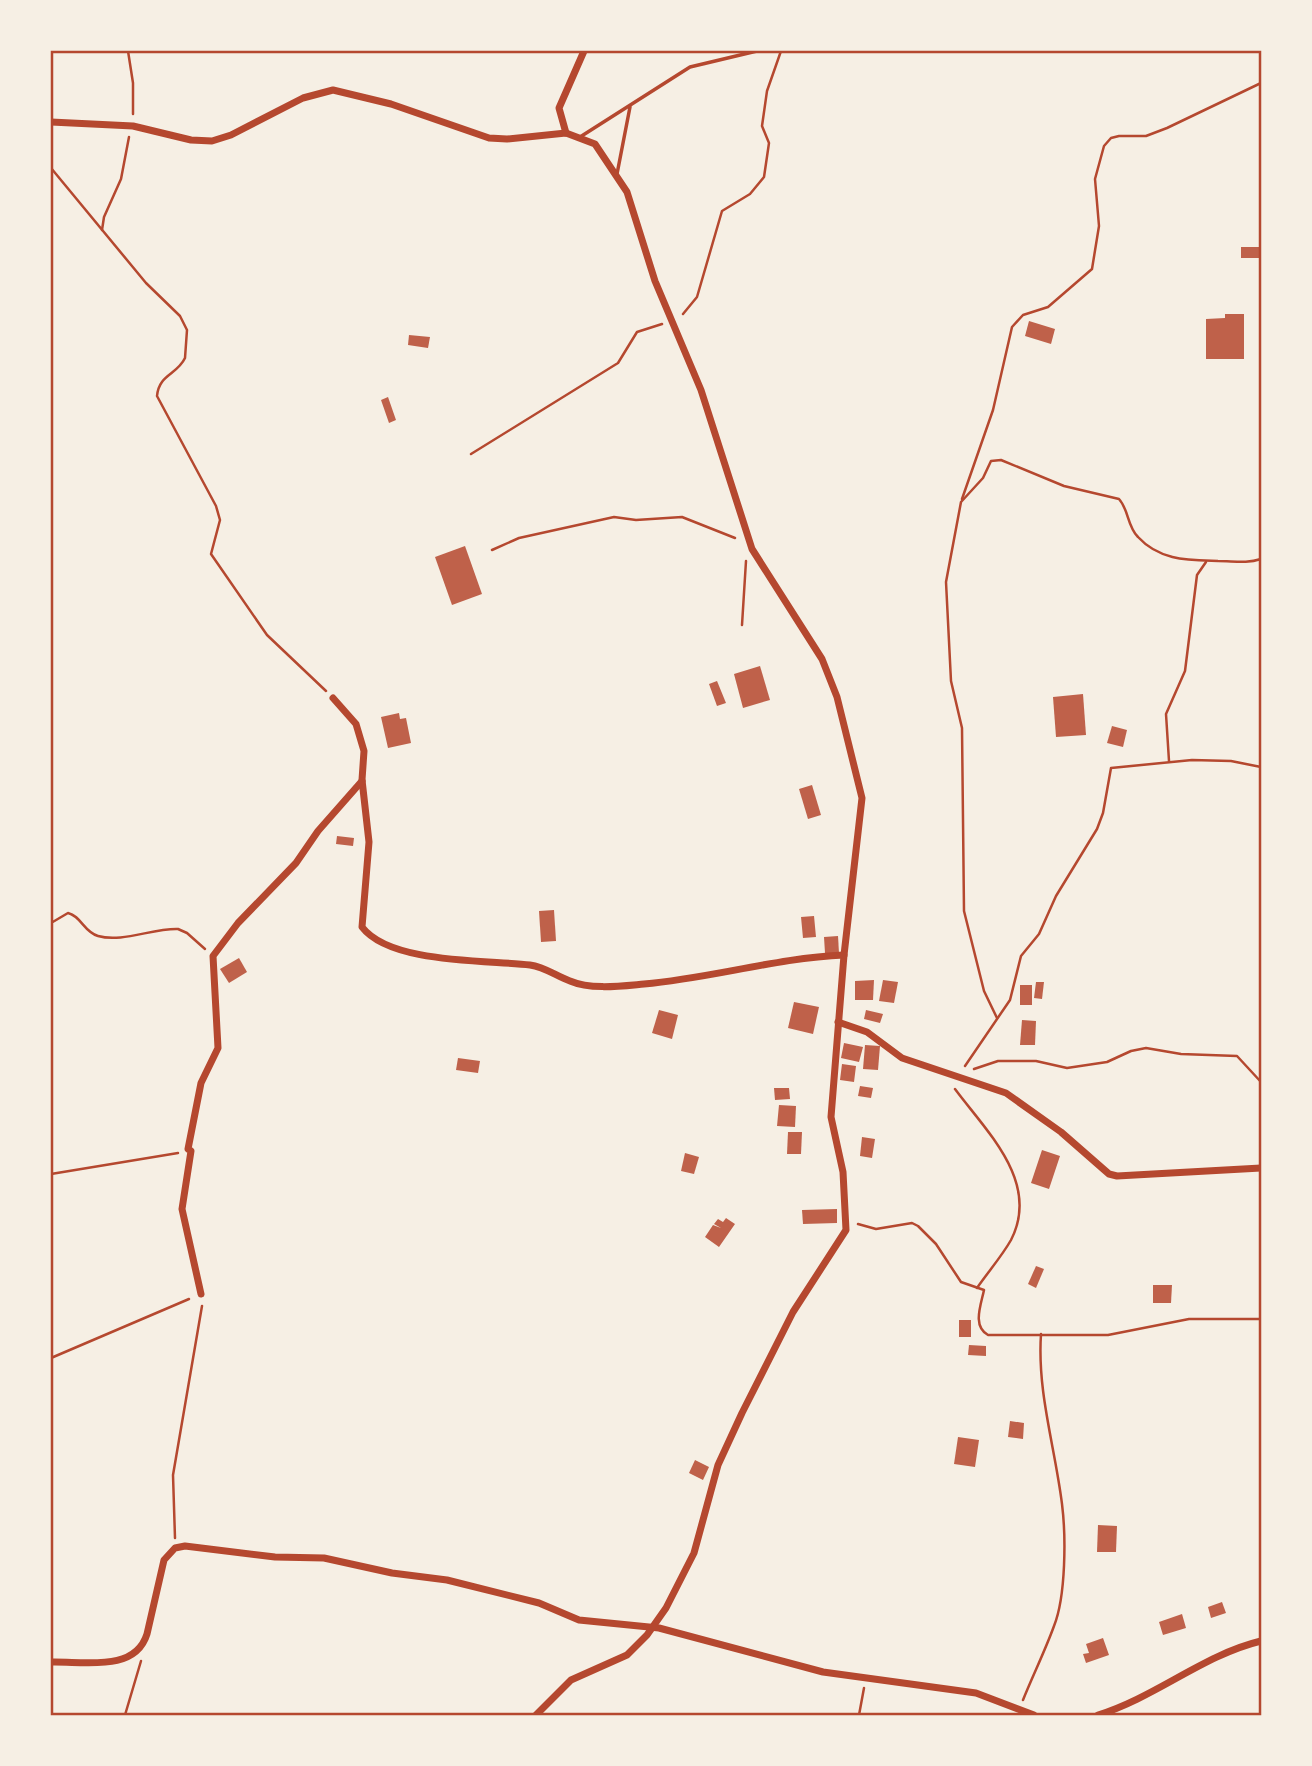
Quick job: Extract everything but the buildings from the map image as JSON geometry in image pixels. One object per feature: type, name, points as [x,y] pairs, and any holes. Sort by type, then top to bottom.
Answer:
[{"type":"street","points":[[566,133],[559,108],[584,51]]},
{"type":"street","points":[[51,122],[133,126],[191,140],[212,141],[231,135],[303,98],[333,90],[391,104],[489,138],[507,139],[566,133],[595,144],[617,174],[635,212],[655,281],[701,390],[750,547],[822,659],[853,752],[862,798],[844,955],[831,1117],[843,1172],[844,1236],[793,1312],[742,1413],[718,1465],[694,1553],[666,1608],[627,1655],[571,1680],[536,1715]]},
{"type":"street","points":[[334,698],[347,710],[362,739],[362,780],[369,842],[362,927],[379,940],[402,949],[454,961],[533,965],[571,982],[601,986],[644,984],[730,972],[794,957],[844,955]]},
{"type":"street","points":[[201,1294],[182,1209],[191,1151],[188,1149],[190,1131],[201,1083],[218,1048],[213,956],[238,923],[296,863],[318,831],[362,780]]},
{"type":"street","points":[[838,1023],[867,1032],[902,1058],[1006,1093],[1040,1120],[1061,1132],[1100,1168],[1117,1176],[1261,1168]]},
{"type":"street","points":[[51,1662],[125,1660],[144,1644],[164,1560],[175,1548],[346,1560],[392,1573],[447,1580],[527,1600],[579,1619],[651,1627],[823,1672],[976,1693],[1034,1715]]},
{"type":"street","points":[[1098,1715],[1157,1691],[1221,1654],[1261,1641]]},
{"type":"lane","points":[[579,137],[690,68],[757,51]]},
{"type":"lane","points":[[617,174],[629,107]]},
{"type":"path","points":[[103,230],[104,217],[121,179],[133,126],[133,83],[128,51]]},
{"type":"path","points":[[471,454],[527,416],[618,363],[632,338],[641,330],[659,324],[673,327],[697,297],[723,211],[750,194],[764,177],[769,143],[763,121],[767,91],[780,51]]},
{"type":"path","points":[[997,1018],[985,990],[964,911],[962,728],[951,681],[946,582],[961,502],[993,410],[1012,327],[1023,315],[1048,307],[1092,269],[1100,226],[1095,179],[1104,146],[1111,138],[1146,136],[1167,128],[1261,83]]},
{"type":"path","points":[[51,168],[146,283],[180,316],[187,330],[188,344],[183,363],[163,377],[158,386],[158,397],[216,506],[219,520],[211,554],[267,635],[334,698]]},
{"type":"path","points":[[961,502],[983,478],[991,461],[1001,460],[1064,486],[1119,499],[1131,529],[1151,548],[1179,559],[1243,564],[1261,559]]},
{"type":"path","points":[[492,550],[519,538],[614,517],[636,520],[682,517],[750,547],[742,625]]},
{"type":"path","points":[[1169,761],[1166,714],[1185,671],[1197,575],[1208,561]]},
{"type":"path","points":[[1261,767],[1231,761],[1169,761],[1111,768],[1097,829],[1056,896],[1039,934],[1021,956],[1010,1000],[963,1069],[974,1070],[998,1061],[1035,1061],[1067,1069],[1107,1062],[1131,1051],[1146,1048],[1181,1054],[1237,1056],[1261,1082]]},
{"type":"path","points":[[51,923],[64,913],[70,913],[76,915],[85,928],[107,937],[178,929],[187,933],[213,956]]},
{"type":"path","points":[[943,1073],[1004,1152],[1016,1179],[1020,1218],[1011,1240],[977,1288]]},
{"type":"path","points":[[51,1174],[191,1151]]},
{"type":"path","points":[[845,1219],[867,1228],[912,1223],[918,1226],[936,1244],[961,1282],[984,1291],[978,1322],[983,1333],[1007,1336],[1108,1335],[1189,1320],[1261,1319]]},
{"type":"path","points":[[51,1358],[201,1294],[200,1323],[173,1475],[175,1548]]},
{"type":"path","points":[[1021,1709],[1056,1623],[1062,1579],[1063,1506],[1043,1393],[1039,1359],[1041,1334]]},
{"type":"path","points":[[125,1715],[144,1644]]},
{"type":"path","points":[[859,1715],[867,1678]]}]
